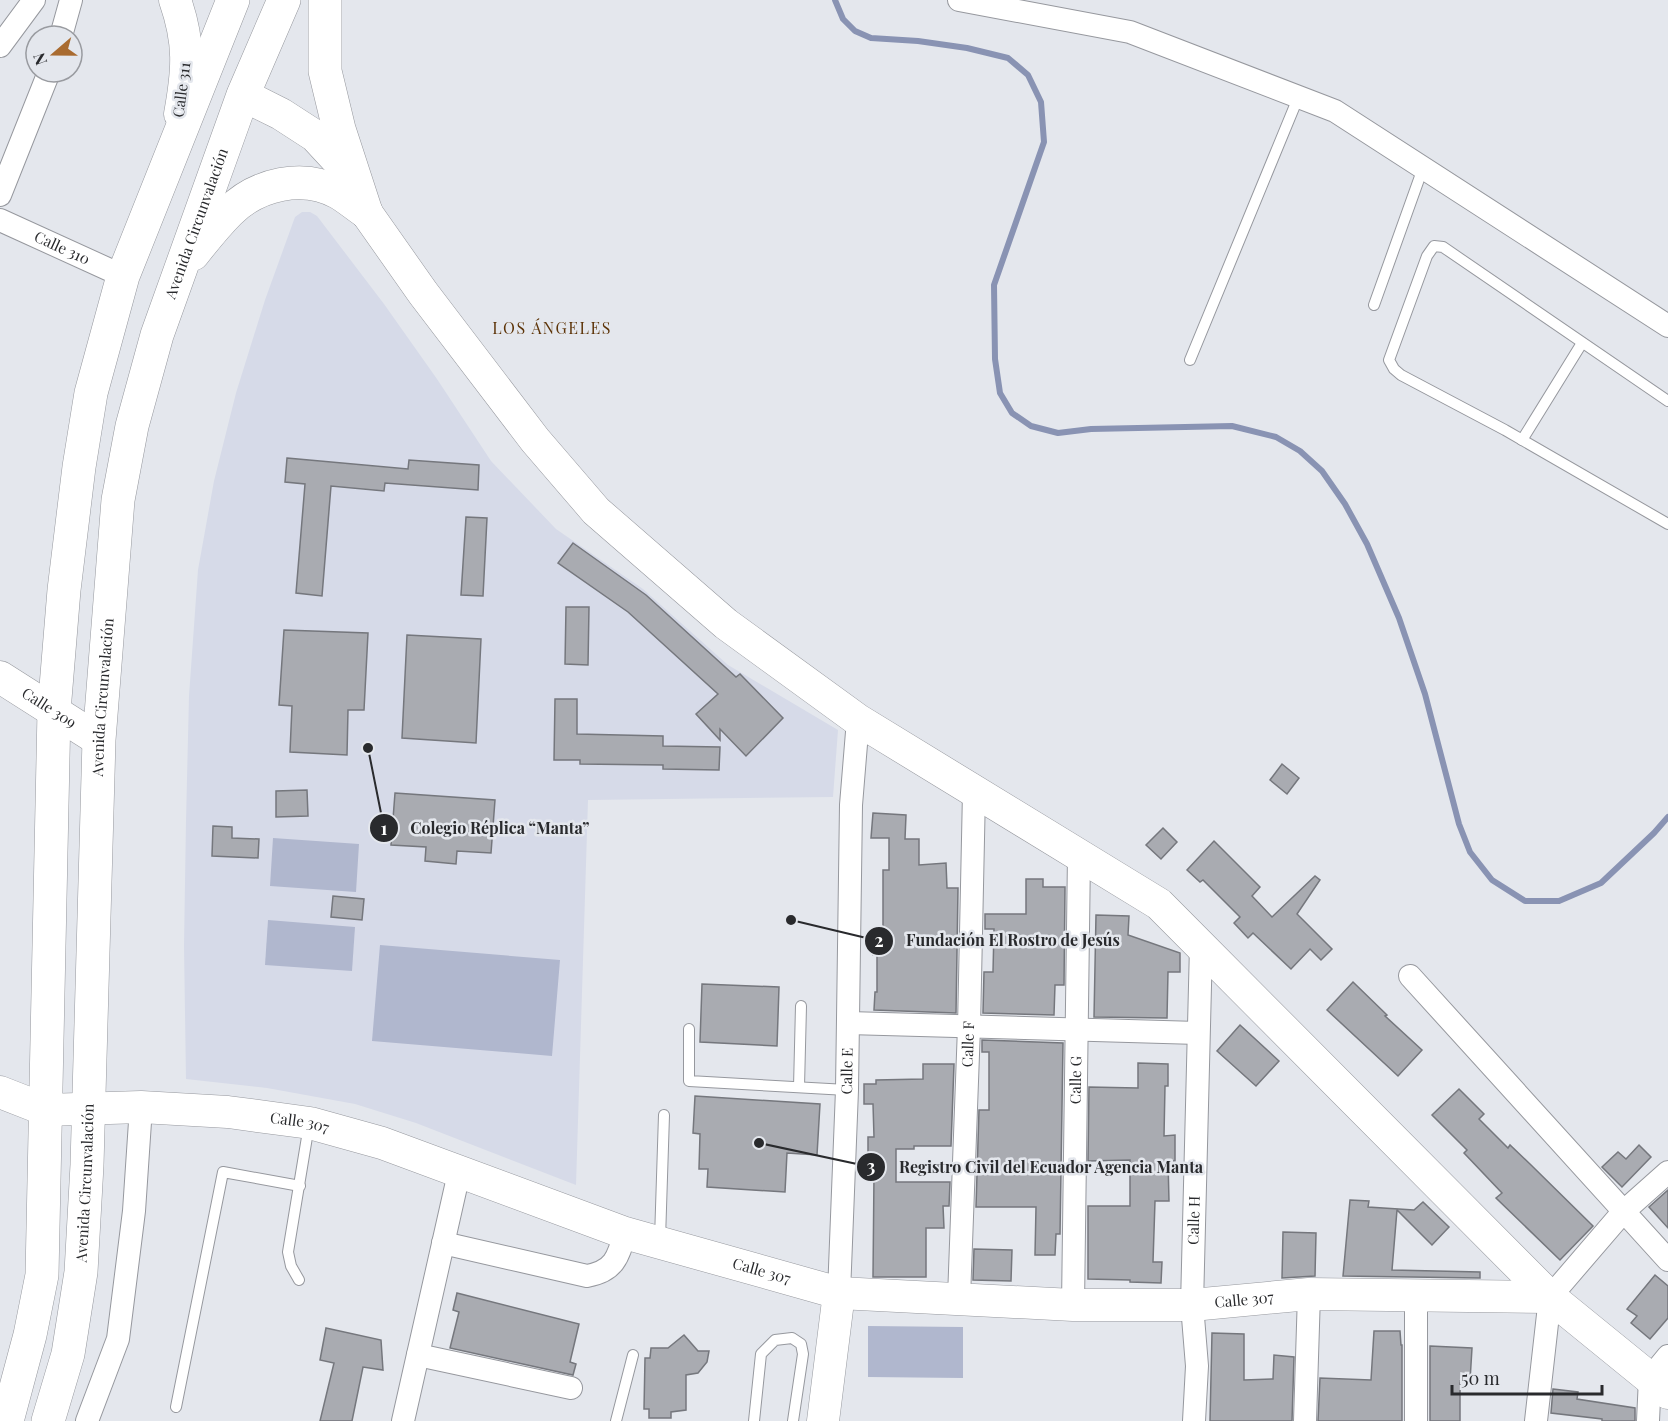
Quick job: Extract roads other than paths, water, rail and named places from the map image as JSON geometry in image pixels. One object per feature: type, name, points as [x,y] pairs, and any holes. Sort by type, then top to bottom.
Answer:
[{"type":"highway","points":[[7,1421],[30,1335],[42,1275],[54,711],[64,590],[79,467],[91,393],[123,276],[233,0]]},
{"type":"highway","name":"Avenida Circunvalación","points":[[48,1421],[68,1354],[81,1272],[87,1165],[99,740],[120,490],[135,415],[157,335],[243,95],[284,0]]},
{"type":"highway","points":[[325,0],[325,71],[339,129],[366,212]]},
{"type":"highway","points":[[180,269],[230,211],[249,196],[273,187],[293,182],[315,184],[338,193],[366,212]]},
{"type":"street","points":[[0,46],[34,0]]},
{"type":"street","points":[[64,24],[71,0]]},
{"type":"street","name":"Calle 311","points":[[174,145],[187,76],[182,21],[175,0]]},
{"type":"street","points":[[959,0],[1130,32],[1335,111],[1668,326]]},
{"type":"street","points":[[0,195],[44,84]]},
{"type":"street","points":[[243,95],[281,114],[315,136],[339,162],[366,212],[423,293],[535,440],[596,511],[726,624],[858,720],[1160,904],[1550,1297],[1662,1376],[1648,1421]]},
{"type":"street","name":"Calle 310","points":[[0,220],[123,276]]},
{"type":"street","name":"Calle 309","points":[[0,677],[99,740]]},
{"type":"street","name":"Calle E","points":[[823,1421],[839,1293],[847,1090],[851,805],[858,720]]},
{"type":"street","name":"Calle F","points":[[958,1298],[969,1027],[974,792]]},
{"type":"street","name":"Calle G","points":[[1073,1305],[1079,855]]},
{"type":"street","name":"Calle H","points":[[1194,1421],[1197,1366],[1192,1305],[1201,946]]},
{"type":"street","points":[[1410,976],[1668,1260]]},
{"type":"street","points":[[848,1023],[1198,1033]]},
{"type":"street","name":"Calle 307","points":[[0,1092],[46,1110],[141,1107],[228,1112],[310,1123],[382,1143],[625,1233],[839,1293],[1073,1305],[1192,1305],[1309,1294],[1550,1297]]},
{"type":"street","points":[[87,1421],[118,1338],[134,1211],[141,1107]]},
{"type":"street","points":[[1536,1421],[1550,1297],[1623,1212],[1668,1172]]},
{"type":"street","points":[[403,1421],[459,1173]]},
{"type":"street","points":[[443,1243],[587,1276],[601,1274],[613,1265],[625,1233]]},
{"type":"street","points":[[1305,1421],[1309,1294]]},
{"type":"street","points":[[1416,1296],[1416,1421]]},
{"type":"street","points":[[418,1355],[571,1388]]},
{"type":"lane","points":[[1190,360],[1298,98]]},
{"type":"lane","points":[[1374,305],[1423,168]]},
{"type":"lane","points":[[1668,401],[1443,247],[1434,246],[1427,256],[1389,360],[1394,369],[1668,524]]},
{"type":"lane","points":[[1522,440],[1582,343]]},
{"type":"lane","points":[[798,1087],[801,1006]]},
{"type":"lane","points":[[689,1029],[689,1081],[847,1090]]},
{"type":"lane","points":[[660,1242],[664,1115]]},
{"type":"lane","points":[[299,1280],[291,1266],[288,1252],[310,1123]]},
{"type":"lane","points":[[176,1407],[222,1172],[300,1186]]},
{"type":"lane","points":[[754,1421],[761,1354],[775,1340],[792,1338],[801,1344],[803,1354],[793,1421]]},
{"type":"lane","points":[[616,1421],[633,1355]]},
{"type":"waterway","points":[[835,0],[843,19],[855,31],[871,38],[918,41],[967,48],[1008,58],[1028,75],[1041,102],[1044,142],[994,285],[995,359],[1000,393],[1012,413],[1031,426],[1058,433],[1091,429],[1232,426],[1276,437],[1300,451],[1322,471],[1345,504],[1367,544],[1399,618],[1425,694],[1459,824],[1470,852],[1492,880],[1525,901],[1559,901],[1601,883],[1668,817]]},
{"type":"place","name":"Colegio Réplica “Manta”","points":[[368,748]]},
{"type":"place","name":"Fundación El Rostro de Jesús","points":[[791,920]]},
{"type":"place","name":"Registro Civil del Ecuador Agencia Manta","points":[[759,1143]]},
{"type":"district","name":"LOS ÁNGELES","points":[[552,328]]}]
